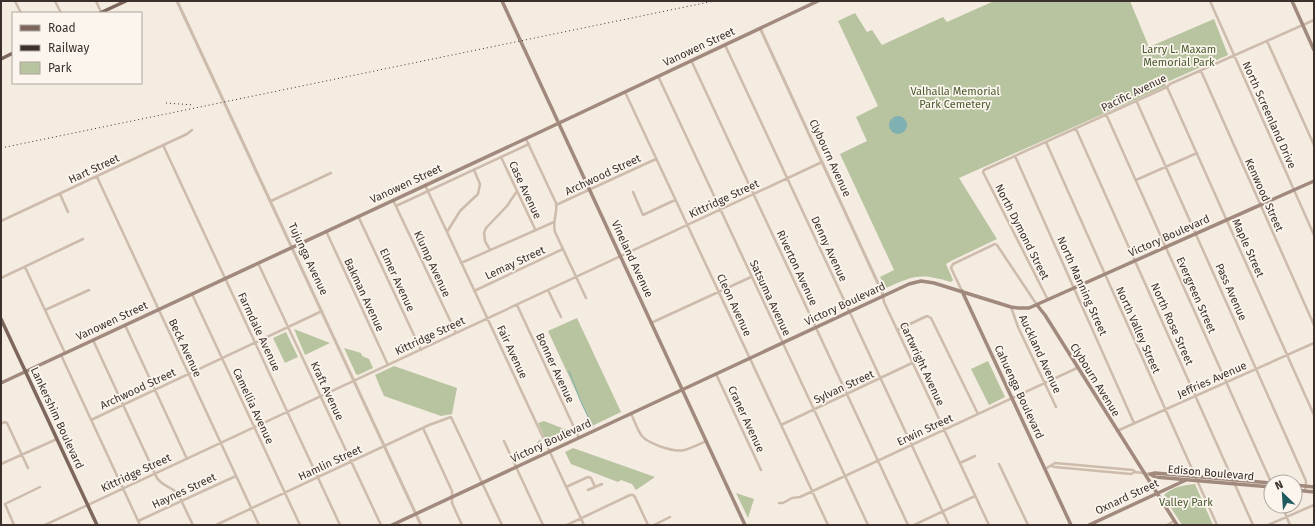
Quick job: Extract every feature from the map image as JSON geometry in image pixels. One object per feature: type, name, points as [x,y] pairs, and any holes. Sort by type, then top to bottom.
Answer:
[{"type":"main road","points":[[102,12],[126,1]]},
{"type":"main road","name":"Vineland Avenue","points":[[502,1],[652,323],[743,524]]},
{"type":"main road","name":"Vanowen Street","points":[[1,383],[818,1]]},
{"type":"main road","points":[[1293,4],[1314,50]]},
{"type":"main road","points":[[1,58],[12,53]]},
{"type":"main road","name":"Victory Boulevard","points":[[392,525],[909,284],[921,281],[934,283],[1011,307],[1023,308],[1037,305],[1314,181]]},
{"type":"main road","name":"Cahuenga Boulevard","points":[[962,291],[1071,525]]},
{"type":"main road","points":[[967,302],[974,295]]},
{"type":"main road","name":"Clybourn Avenue","points":[[1037,305],[1045,315],[1117,432],[1176,523]]},
{"type":"main road","name":"Lankershim Boulevard","points":[[1,319],[97,525]]},
{"type":"main road","name":"Edison Boulevard","points":[[1150,474],[1155,472],[1263,482]]},
{"type":"main road","name":"Edison Boulevard","points":[[1150,474],[1155,477],[1263,487]]},
{"type":"main road","name":"Oxnard Street","points":[[1089,525],[1195,476]]},
{"type":"main road","points":[[1303,486],[1314,487]]},
{"type":"main road","points":[[1305,490],[1314,492]]},
{"type":"street","points":[[15,1],[20,12]]},
{"type":"street","points":[[55,1],[60,12]]},
{"type":"street","points":[[96,1],[100,12]]},
{"type":"street","name":"Tujunga Avenue","points":[[177,1],[421,525]]},
{"type":"street","name":"North Screenland Drive","points":[[1210,1],[1314,235]]},
{"type":"street","name":"Pacific Avenue","points":[[983,171],[1167,87],[1169,84],[1314,20]]},
{"type":"street","name":"Clybourn Avenue","points":[[760,28],[883,296]]},
{"type":"street","points":[[1267,41],[1314,145]]},
{"type":"street","name":"Denny Avenue","points":[[725,45],[949,525]]},
{"type":"street","name":"Riverton Avenue","points":[[691,60],[908,525]]},
{"type":"street","name":"Kenwood Street","points":[[1201,71],[1314,325]]},
{"type":"street","name":"Satsuma Avenue","points":[[658,76],[868,525]]},
{"type":"street","name":"Maple Street","points":[[1167,87],[1314,415]]},
{"type":"street","name":"Cleon Avenue","points":[[625,92],[828,525]]},
{"type":"street","name":"Pass Avenue","points":[[1136,100],[1306,481],[1306,486]]},
{"type":"street","name":"Evergreen Street","points":[[1106,114],[1267,474]]},
{"type":"street","name":"North Rose Street","points":[[1076,128],[1254,525]]},
{"type":"street","name":"Hart Street","points":[[1,221],[97,177],[187,134],[192,130]]},
{"type":"street","points":[[526,138],[556,205],[554,222],[555,232],[586,298]]},
{"type":"street","name":"North Valley Street","points":[[1046,142],[1217,525]]},
{"type":"street","name":"Vanowen Street","points":[[396,206],[529,144]]},
{"type":"street","name":"Farmdale Avenue","points":[[163,145],[340,525]]},
{"type":"street","points":[[1136,180],[1197,153]]},
{"type":"street","name":"North Manning Street","points":[[1015,156],[1134,424]]},
{"type":"street","name":"Case Avenue","points":[[501,157],[535,229]]},
{"type":"street","name":"Archwood Street","points":[[556,205],[656,159]]},
{"type":"street","name":"Kittridge Street","points":[[45,525],[822,162]]},
{"type":"street","points":[[447,232],[460,211],[478,194],[480,184],[474,170]]},
{"type":"street","name":"North Dymond Street","points":[[983,171],[1048,300]]},
{"type":"street","points":[[271,201],[331,173]]},
{"type":"street","name":"Beck Avenue","points":[[97,177],[259,525]]},
{"type":"street","name":"Fair Avenue","points":[[425,186],[584,525]]},
{"type":"street","points":[[490,250],[485,241],[484,233],[486,228],[507,206],[517,191]]},
{"type":"street","points":[[633,192],[642,215],[675,200]]},
{"type":"street","points":[[60,194],[68,212]]},
{"type":"street","name":"Klump Avenue","points":[[393,200],[456,333]]},
{"type":"street","name":"Elmer Avenue","points":[[358,216],[421,350]]},
{"type":"street","points":[[461,263],[535,229],[554,222]]},
{"type":"street","name":"Bakman Avenue","points":[[326,231],[388,365]]},
{"type":"street","points":[[1,278],[83,240]]},
{"type":"street","name":"Cahuenga Boulevard","points":[[962,291],[951,268],[953,264],[995,244],[998,245]]},
{"type":"street","name":"Clybourn Avenue","points":[[998,245],[1037,305]]},
{"type":"street","name":"Lemay Street","points":[[474,291],[563,249]]},
{"type":"street","name":"Kraft Avenue","points":[[258,263],[380,525]]},
{"type":"street","points":[[25,267],[45,310],[91,420],[140,525]]},
{"type":"street","points":[[652,323],[751,276]]},
{"type":"street","points":[[45,310],[89,290]]},
{"type":"street","points":[[548,290],[561,317]]},
{"type":"street","name":"Camellia Avenue","points":[[192,294],[300,525]]},
{"type":"street","name":"Cartwright Avenue","points":[[883,296],[884,302],[912,364],[989,525]]},
{"type":"street","name":"Bonner Avenue","points":[[517,305],[579,438]]},
{"type":"street","name":"Auckland Avenue","points":[[1011,307],[1018,326],[1056,407]]},
{"type":"street","name":"Archwood Street","points":[[91,420],[322,311]]},
{"type":"street","points":[[897,330],[927,316],[931,318],[978,414]]},
{"type":"street","points":[[125,325],[187,458]]},
{"type":"street","points":[[93,340],[155,474],[159,481],[176,491],[193,525]]},
{"type":"street","name":"Jeffries Avenue","points":[[1117,432],[1314,343]]},
{"type":"street","name":"Sylvan Street","points":[[781,425],[912,364]]},
{"type":"street","name":"Erwin Street","points":[[779,503],[784,503],[800,497],[1077,368]]},
{"type":"street","name":"Craner Avenue","points":[[716,374],[761,470]]},
{"type":"street","points":[[631,414],[643,437],[651,443],[674,451],[681,451],[692,448],[706,441]]},
{"type":"street","name":"Hamlin Street","points":[[216,525],[423,428],[451,417],[483,483]]},
{"type":"street","points":[[1,424],[4,422],[7,423],[28,468]]},
{"type":"street","points":[[423,428],[452,491],[452,503],[462,525]]},
{"type":"street","points":[[1,464],[57,438]]},
{"type":"street","points":[[504,441],[543,525]]},
{"type":"street","points":[[960,463],[975,456]]},
{"type":"street","points":[[999,464],[1028,525]]},
{"type":"street","name":"Edison Boulevard","points":[[1045,469],[1052,466],[1131,474],[1134,472],[1150,474]]},
{"type":"street","name":"Haynes Street","points":[[138,521],[236,476]]},
{"type":"street","points":[[566,487],[588,477],[591,478],[595,487]]},
{"type":"street","points":[[483,483],[502,525]]},
{"type":"street","points":[[588,490],[602,484]]},
{"type":"street","points":[[1305,490],[1306,486]]},
{"type":"street","points":[[14,525],[5,504],[40,487]]},
{"type":"street","points":[[567,525],[630,495],[633,495],[648,525]]},
{"type":"street","points":[[914,525],[976,496]]},
{"type":"street","points":[[1268,525],[1314,505]]},
{"type":"street","points":[[1286,514],[1290,525]]},
{"type":"street","points":[[654,525],[670,517]]},
{"type":"street","points":[[53,521],[54,525]]},
{"type":"street","points":[[1167,525],[1176,523]]},
{"type":"green space","name":"Valhalla Memorial Park Cemetery","points":[[994,1],[1130,1],[1149,47],[1214,19],[1228,55],[1165,83],[1166,86],[959,178],[997,239],[946,264],[953,280],[951,282],[932,277],[918,277],[904,280],[886,288],[880,277],[894,270],[840,154],[867,141],[856,117],[878,106],[838,21],[855,13],[867,32],[872,30],[882,45],[943,17],[947,22]]},
{"type":"green space","points":[[577,318],[621,412],[592,426],[548,331]]},
{"type":"green space","points":[[294,329],[330,343],[305,355]]},
{"type":"green space","points":[[286,332],[298,357],[285,363],[273,338]]},
{"type":"green space","points":[[344,348],[361,353],[362,356],[369,359],[373,368],[358,375],[356,374]]},
{"type":"green space","points":[[988,361],[1005,397],[989,405],[971,369]]},
{"type":"green space","points":[[394,366],[457,388],[452,414],[441,416],[384,396],[375,375]]},
{"type":"green space","points":[[544,421],[572,432],[573,434],[550,445],[547,443],[538,423]]},
{"type":"green space","points":[[540,439],[543,447],[536,452],[532,449]]},
{"type":"green space","points":[[573,448],[655,477],[636,490],[632,484],[621,480],[618,482],[571,464],[565,452]]},
{"type":"green space","name":"Valley Park","points":[[1195,484],[1213,525],[1182,525],[1164,497],[1165,494],[1175,488]]},
{"type":"green space","points":[[736,493],[754,499],[748,518]]},
{"type":"water","points":[[894,116],[902,116],[907,121],[905,132],[902,134],[894,134],[889,129],[889,121]]},
{"type":"waterway","points":[[569,371],[593,427]]},
{"type":"railway","points":[[1,148],[714,1]]},
{"type":"railway","points":[[166,103],[194,105]]},
{"type":"park label","name":"Larry L. Maxam Memorial Park","points":[[1179,55]]}]
